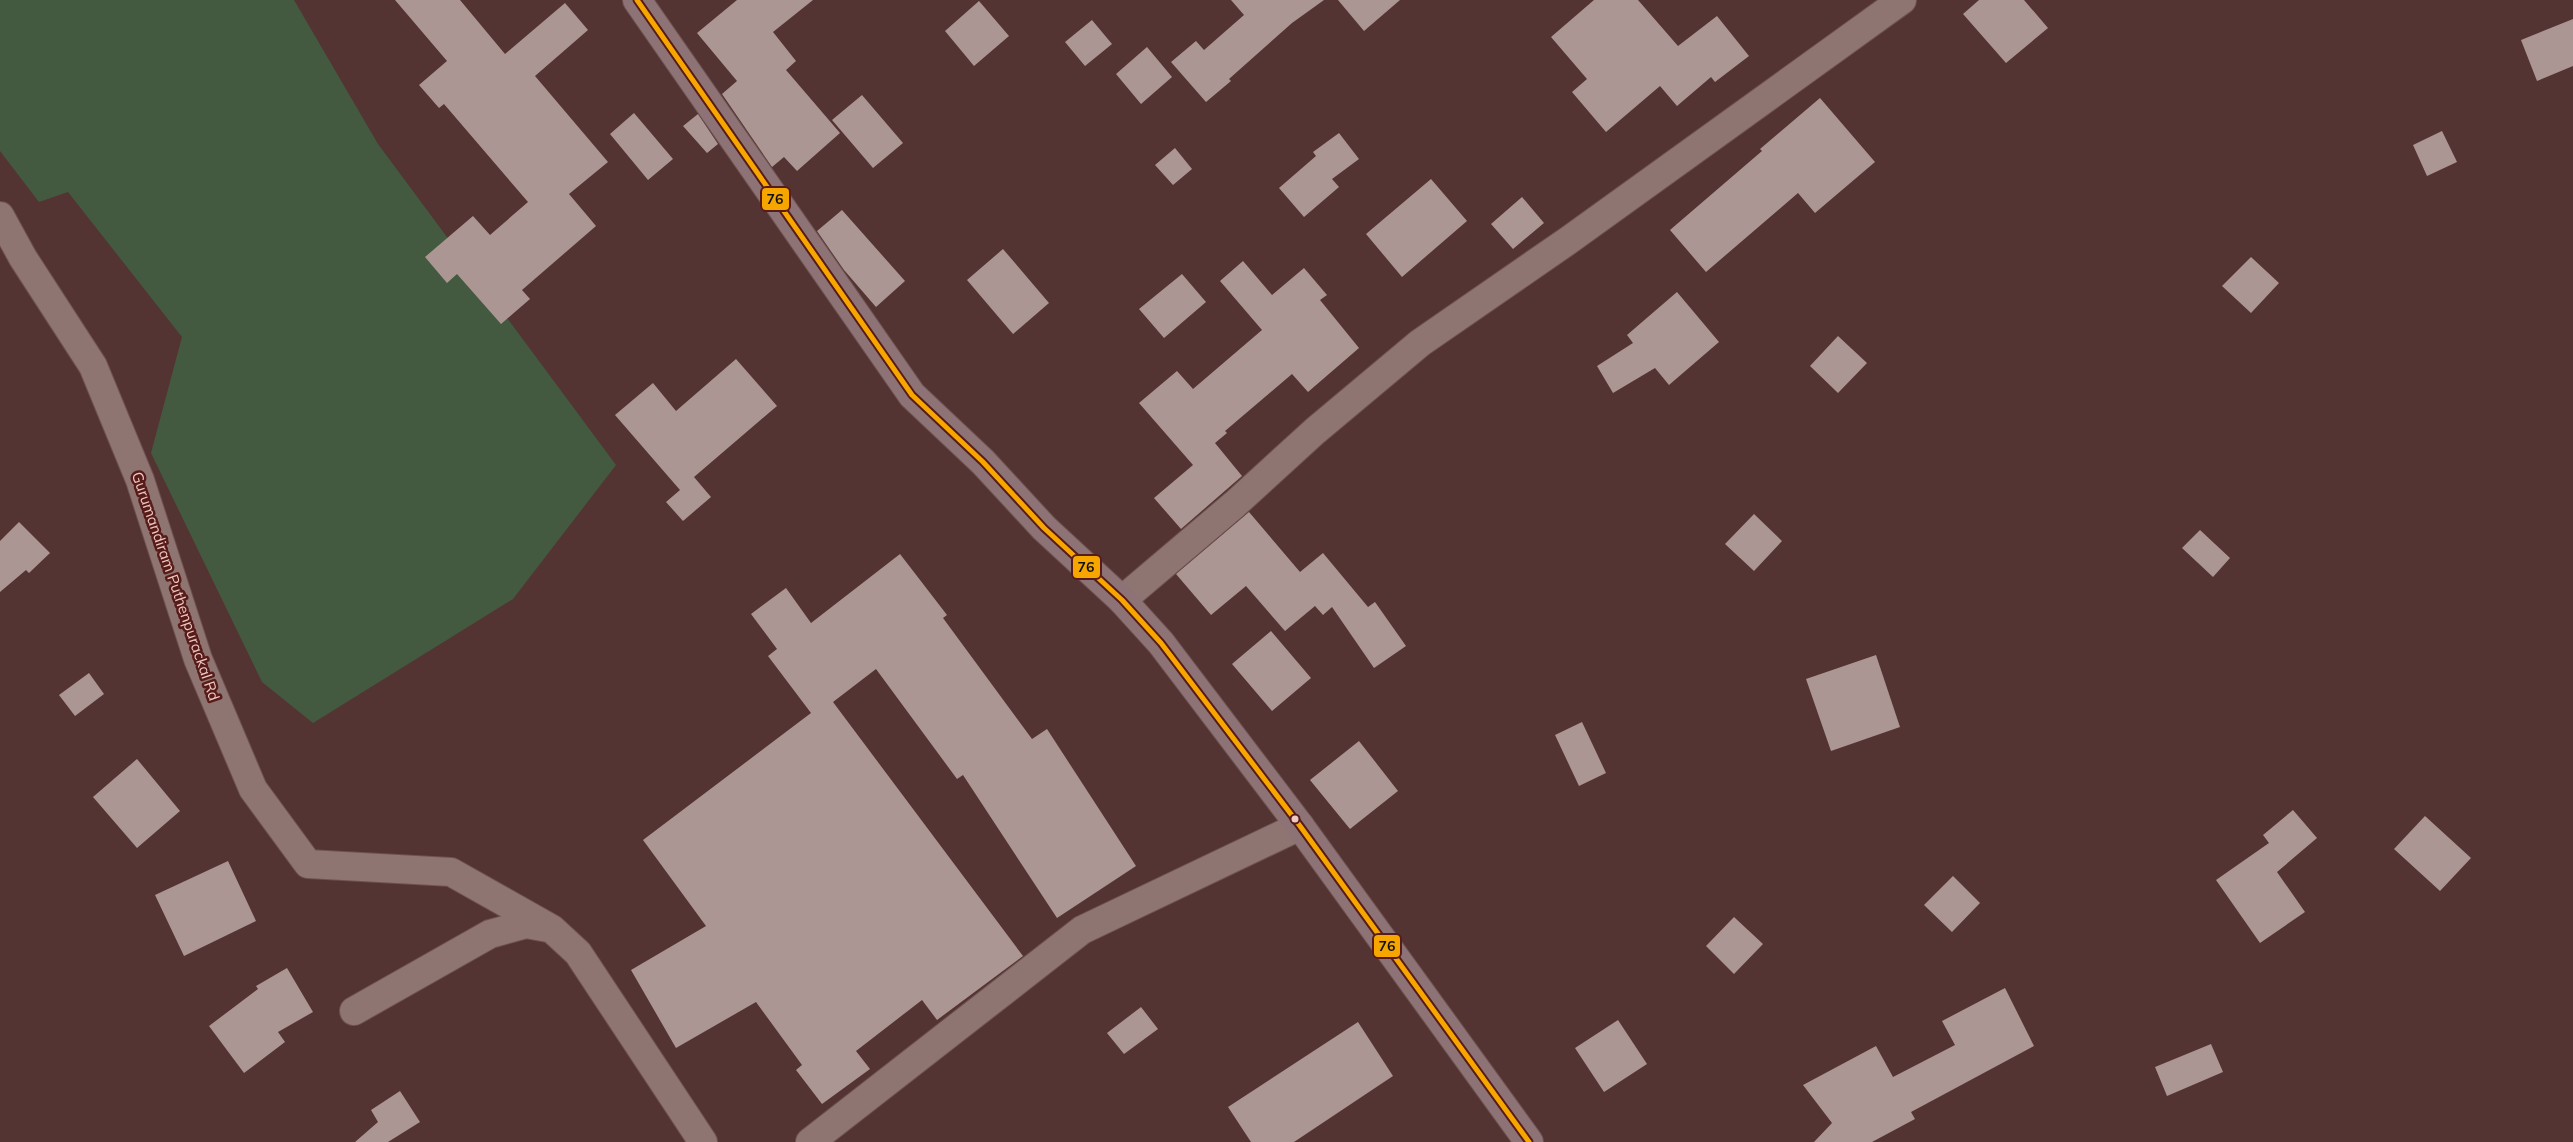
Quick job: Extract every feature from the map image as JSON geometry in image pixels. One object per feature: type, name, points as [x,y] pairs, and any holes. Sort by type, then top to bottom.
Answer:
[{"type":"main road","points":[[637,0],[912,395],[983,462],[1044,528],[1122,600],[1161,643],[1300,826],[1529,1142]]},
{"type":"street","points":[[1122,600],[1235,504],[1315,431],[1420,343],[1569,240],[1902,0]]},
{"type":"street","name":"Gurumandiram Puthenpurackal Rd","points":[[0,216],[23,258],[93,366],[140,480],[198,659],[252,789],[308,864],[451,872],[552,929],[578,953],[703,1142]]},
{"type":"street","points":[[810,1142],[1082,930],[1300,826]]},
{"type":"street","points":[[354,1011],[490,934],[526,924],[552,929]]},
{"type":"green space","points":[[0,0],[294,0],[378,144],[616,465],[513,599],[313,723],[262,682],[151,453],[182,337],[68,192],[39,202],[0,151]]},
{"type":"building","points":[[395,0],[460,0],[505,54],[565,3],[588,30],[535,76],[608,162],[569,194],[596,226],[522,290],[530,299],[501,324],[457,274],[447,283],[425,257],[473,216],[490,235],[528,202],[444,104],[439,108],[419,85],[447,61]]},
{"type":"building","points":[[737,0],[813,0],[773,32],[796,61],[786,70],[840,133],[797,171],[784,157],[772,167],[722,94],[737,81],[697,33]]},
{"type":"building","points":[[1231,0],[1324,0],[1292,23],[1206,102],[1171,62],[1196,41],[1204,50],[1244,15]]},
{"type":"building","points":[[1338,0],[1400,0],[1364,31]]},
{"type":"building","points":[[1594,0],[1638,0],[1678,46],[1717,16],[1749,56],[1715,82],[1711,77],[1677,106],[1660,86],[1606,132],[1572,92],[1587,79],[1551,37]]},
{"type":"building","points":[[1979,0],[2024,0],[2048,28],[2006,63],[1963,14]]},
{"type":"building","points":[[979,1],[1009,36],[974,66],[945,31]]},
{"type":"building","points":[[2573,19],[2573,66],[2537,81],[2521,40]]},
{"type":"building","points":[[1092,20],[1112,44],[1085,66],[1065,42]]},
{"type":"building","points":[[1147,47],[1172,77],[1141,104],[1116,74]]},
{"type":"building","points":[[862,95],[903,143],[873,168],[832,120]]},
{"type":"building","points":[[1820,98],[1875,162],[1815,213],[1798,193],[1706,272],[1670,230]]},
{"type":"building","points":[[634,113],[673,159],[648,180],[610,134]]},
{"type":"building","points":[[698,114],[718,144],[707,153],[683,126]]},
{"type":"building","points":[[2442,131],[2457,162],[2427,176],[2413,145]]},
{"type":"building","points":[[1339,133],[1359,159],[1332,179],[1339,187],[1304,217],[1279,188],[1316,156],[1313,152]]},
{"type":"building","points":[[1175,148],[1192,169],[1173,185],[1155,165]]},
{"type":"building","points":[[1431,179],[1467,221],[1402,277],[1366,234]]},
{"type":"building","points":[[1522,197],[1544,223],[1513,249],[1491,224]]},
{"type":"building","points":[[842,210],[905,281],[876,307],[844,270],[817,231]]},
{"type":"building","points":[[1003,249],[1049,303],[1013,334],[967,280]]},
{"type":"building","points":[[2251,257],[2279,283],[2251,313],[2222,286]]},
{"type":"building","points":[[1243,261],[1272,295],[1304,268],[1327,295],[1320,300],[1359,348],[1308,392],[1292,374],[1225,431],[1227,433],[1215,443],[1242,476],[1181,529],[1154,498],[1193,465],[1139,403],[1177,371],[1193,389],[1262,330],[1220,281]]},
{"type":"building","points":[[1182,274],[1206,302],[1164,338],[1139,309]]},
{"type":"building","points":[[1677,292],[1719,342],[1669,385],[1655,368],[1613,393],[1597,366],[1633,343],[1627,335]]},
{"type":"building","points":[[1838,336],[1867,363],[1838,393],[1810,366]]},
{"type":"building","points":[[736,359],[777,406],[694,477],[711,497],[683,521],[666,502],[680,490],[615,415],[653,383],[676,411]]},
{"type":"building","points":[[1249,512],[1300,572],[1323,553],[1368,607],[1375,602],[1406,646],[1374,668],[1332,607],[1323,615],[1315,606],[1285,631],[1246,586],[1211,615],[1176,574]]},
{"type":"building","points":[[1754,514],[1782,541],[1754,571],[1725,544]]},
{"type":"building","points":[[19,522],[50,553],[29,573],[26,570],[0,592],[0,541]]},
{"type":"building","points":[[2200,530],[2230,558],[2213,577],[2182,548]]},
{"type":"building","points":[[900,554],[947,615],[943,618],[1032,739],[1047,729],[1136,866],[1057,918],[963,775],[957,779],[876,669],[833,702],[1023,956],[937,1020],[922,1000],[856,1051],[870,1069],[822,1104],[796,1070],[802,1065],[756,1002],[676,1048],[631,970],[706,926],[643,840],[811,713],[768,656],[777,649],[751,614],[786,588],[811,623]]},
{"type":"building","points":[[1271,631],[1311,678],[1272,711],[1232,664]]},
{"type":"building","points":[[1876,655],[1900,727],[1831,751],[1806,679]]},
{"type":"building","points":[[89,673],[104,694],[75,716],[59,695]]},
{"type":"building","points":[[1582,722],[1606,773],[1579,786],[1555,735]]},
{"type":"building","points":[[1359,741],[1398,791],[1350,829],[1310,780]]},
{"type":"building","points":[[137,759],[180,811],[137,848],[93,797]]},
{"type":"building","points":[[2293,810],[2317,838],[2277,872],[2305,912],[2260,943],[2216,880],[2269,843],[2263,835]]},
{"type":"building","points":[[2425,816],[2471,858],[2440,891],[2394,849]]},
{"type":"building","points":[[228,861],[256,921],[184,956],[155,895]]},
{"type":"building","points":[[1953,876],[1980,903],[1952,932],[1924,905]]},
{"type":"building","points":[[1734,917],[1763,944],[1734,974],[1706,946]]},
{"type":"building","points":[[287,968],[313,1012],[278,1032],[285,1042],[244,1073],[209,1026],[258,989],[256,986]]},
{"type":"building","points":[[2005,988],[2034,1046],[1911,1112],[1915,1119],[1872,1142],[1814,1142],[1832,1123],[1803,1085],[1876,1046],[1893,1077],[1955,1045],[1942,1021]]},
{"type":"building","points":[[1141,1007],[1158,1029],[1124,1054],[1107,1033]]},
{"type":"building","points":[[1618,1020],[1647,1064],[1604,1092],[1575,1048]]},
{"type":"building","points":[[1358,1022],[1393,1076],[1294,1142],[1251,1142],[1228,1107]]},
{"type":"building","points":[[2211,1044],[2223,1072],[2167,1096],[2155,1067]]},
{"type":"building","points":[[400,1091],[420,1122],[388,1142],[355,1142],[378,1122],[371,1110]]},
{"type":"transit line","name":"76","points":[[637,0],[912,395],[983,462],[1044,528],[1122,600],[1161,643],[1300,826],[1529,1142]]}]
